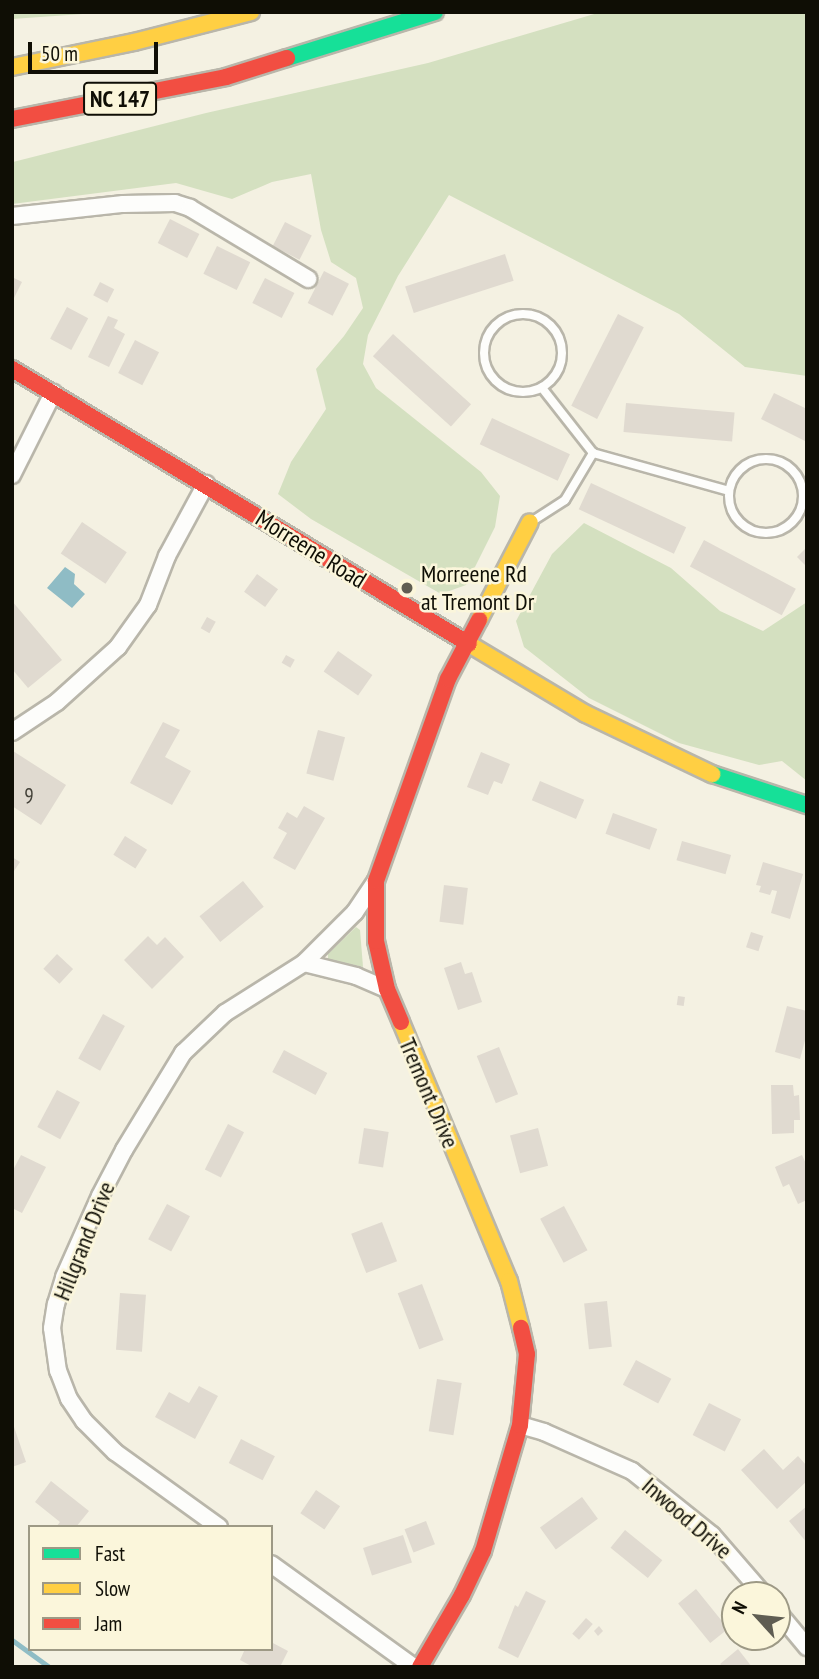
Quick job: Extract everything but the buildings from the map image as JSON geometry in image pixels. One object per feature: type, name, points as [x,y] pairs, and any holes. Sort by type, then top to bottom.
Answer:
[{"type":"main road","name":"NC 147","points":[[12,67],[134,42],[251,12]]},
{"type":"main road","name":"NC 147","points":[[12,119],[226,77],[435,12]]},
{"type":"main road","name":"Morreene Road","points":[[12,369],[464,642],[635,740],[715,775],[807,805]]},
{"type":"main road","name":"Tremont Drive","points":[[420,1667],[462,1595],[483,1551],[520,1425],[527,1354],[509,1280],[387,989],[376,941],[376,881],[447,679],[464,642],[530,522]]},
{"type":"street","points":[[12,216],[123,204],[175,203],[190,208],[307,279]]},
{"type":"street","points":[[12,475],[53,393]]},
{"type":"street","points":[[12,732],[57,702],[118,647],[148,605],[167,556],[206,484]]},
{"type":"street","name":"Hillgrand Drive","points":[[216,1525],[116,1452],[84,1421],[69,1398],[58,1371],[52,1328],[64,1277],[100,1196],[130,1138],[183,1053],[225,1013],[304,963],[355,912],[376,881]]},
{"type":"street","points":[[304,963],[356,976],[387,989]]},
{"type":"street","name":"Inwood Drive","points":[[520,1425],[557,1437],[632,1471],[712,1535],[752,1581]]},
{"type":"street","points":[[273,1565],[414,1667]]},
{"type":"street","points":[[791,1628],[807,1647]]},
{"type":"lane","points":[[525,313],[542,318],[556,333],[562,358],[558,371],[542,388],[525,393],[509,391],[493,379],[484,362],[485,341],[495,324],[511,315],[525,313]]},
{"type":"lane","points":[[542,388],[593,453],[729,491]]},
{"type":"lane","points":[[530,522],[565,500],[593,453]]},
{"type":"lane","points":[[763,459],[786,464],[798,477],[804,496],[795,520],[775,533],[756,533],[740,523],[732,511],[729,491],[741,469],[763,459]]},
{"type":"green space","points":[[12,12],[111,12],[12,19]]},
{"type":"green space","points":[[601,12],[807,12],[807,376],[745,367],[679,314],[449,195],[398,276],[368,335],[363,364],[376,388],[481,472],[500,496],[495,527],[466,585],[441,594],[311,519],[278,494],[291,462],[326,409],[316,369],[363,308],[356,278],[331,262],[321,230],[311,174],[272,182],[232,199],[176,183],[12,204],[13,162],[206,113],[428,63]]},
{"type":"green space","points":[[584,523],[671,568],[720,611],[763,631],[807,602],[807,781],[782,761],[759,765],[679,743],[589,698],[524,647],[516,621],[552,554]]},
{"type":"green space","points":[[356,927],[360,930],[363,967],[328,959],[328,954]]},
{"type":"water","points":[[65,567],[75,574],[74,584],[85,594],[72,608],[47,588]]},
{"type":"waterway","points":[[12,1640],[49,1667]]},
{"type":"traffic: fast","points":[[287,58],[435,12]]},
{"type":"traffic: fast","points":[[712,774],[807,805]]},
{"type":"traffic: slow","points":[[12,67],[134,42],[251,12]]},
{"type":"traffic: slow","points":[[479,620],[530,522]]},
{"type":"traffic: slow","points":[[469,644],[586,714],[712,774]]},
{"type":"traffic: slow","points":[[401,1022],[509,1281],[521,1328]]},
{"type":"traffic: jam","points":[[12,119],[226,77],[287,58]]},
{"type":"traffic: jam","points":[[12,369],[469,644]]},
{"type":"traffic: jam","points":[[401,1022],[387,989],[376,941],[376,881],[448,679],[479,620]]},
{"type":"traffic: jam","points":[[420,1667],[462,1595],[483,1551],[520,1425],[527,1354],[521,1328]]},
{"type":"place","name":"Morreene Rd at Tremont Dr","points":[[407,588]]}]
